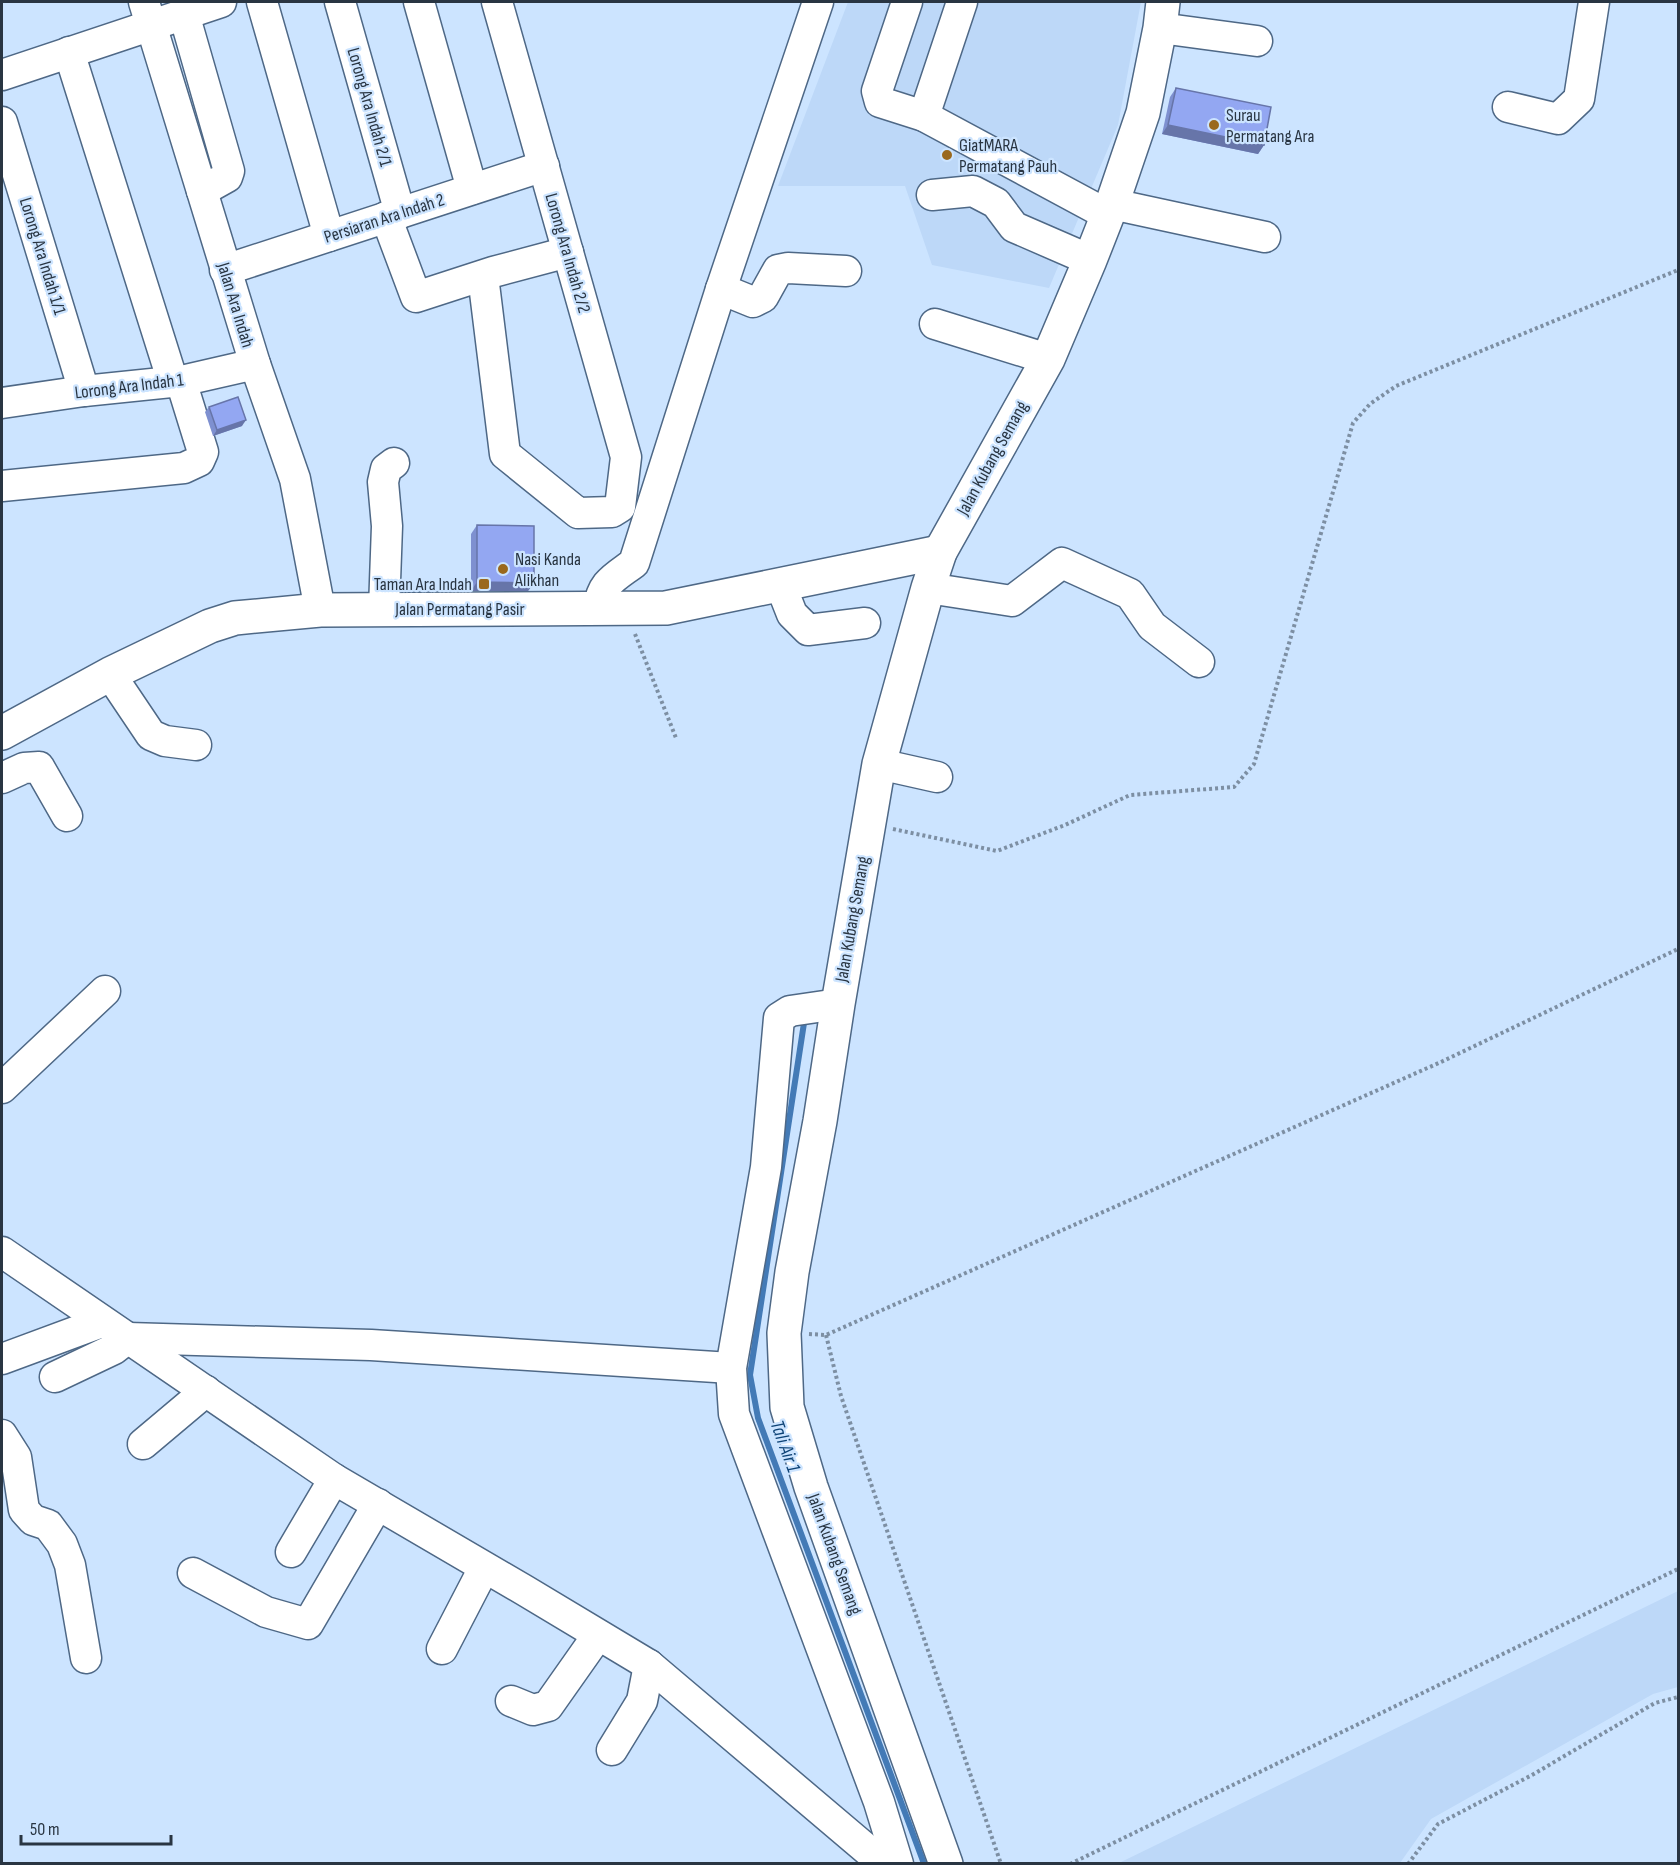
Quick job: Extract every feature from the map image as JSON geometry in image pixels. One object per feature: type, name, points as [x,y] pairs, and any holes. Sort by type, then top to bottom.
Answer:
[{"type":"main road","name":"Jalan Kubang Semang","points":[[946,1863],[811,1487],[787,1407],[784,1333],[792,1272],[820,1121],[879,764],[928,588],[940,552],[1048,359],[1090,260],[1143,113],[1162,15]]},
{"type":"main road","name":"Jalan Permatang Pasir","points":[[2,733],[110,674],[210,626],[235,618],[320,610],[666,608],[940,552]]},
{"type":"street","points":[[2,75],[69,52],[147,13],[184,14],[222,2]]},
{"type":"street","points":[[262,2],[329,236]]},
{"type":"street","name":"Lorong Ara Indah 2/1","points":[[340,2],[393,215],[416,297],[483,276]]},
{"type":"street","points":[[419,2],[472,189]]},
{"type":"street","name":"Lorong Ara Indah 2/2","points":[[483,276],[505,454],[578,513],[612,512],[620,507],[626,457],[497,2]]},
{"type":"street","points":[[611,608],[600,596],[606,583],[634,563],[721,289],[818,2]]},
{"type":"street","points":[[907,2],[877,91],[880,102],[924,116],[1110,209],[1265,237]]},
{"type":"street","points":[[924,116],[962,2]]},
{"type":"street","points":[[1508,106],[1558,119],[1579,99],[1594,2]]},
{"type":"street","name":"Jalan Ara Indah","points":[[147,13],[225,270],[295,478],[320,610]]},
{"type":"street","points":[[184,14],[229,171],[227,177],[201,190]]},
{"type":"street","points":[[1162,15],[1257,41]]},
{"type":"street","points":[[2,486],[184,468],[199,461],[203,452],[177,381],[69,52]]},
{"type":"street","name":"Lorong Ara Indah 1/1","points":[[2,122],[84,391]]},
{"type":"street","name":"Persiaran Ara Indah 2","points":[[225,270],[544,166]]},
{"type":"street","points":[[932,195],[973,191],[996,203],[1014,227],[1090,260]]},
{"type":"street","points":[[483,276],[568,252]]},
{"type":"street","points":[[721,289],[753,302],[764,297],[778,270],[788,268],[846,271]]},
{"type":"street","points":[[934,324],[1048,359]]},
{"type":"street","name":"Lorong Ara Indah 1","points":[[2,401],[177,381],[255,364]]},
{"type":"street","points":[[384,609],[387,526],[383,482],[386,470],[394,463]]},
{"type":"street","points":[[928,588],[1012,601],[1062,563],[1130,594],[1152,626],[1199,662]]},
{"type":"street","points":[[781,586],[792,614],[808,630],[865,624]]},
{"type":"street","points":[[110,674],[151,735],[165,741],[196,745]]},
{"type":"street","points":[[879,764],[937,777]]},
{"type":"street","points":[[2,778],[24,768],[39,767],[67,816]]},
{"type":"street","points":[[2,1088],[105,990]]},
{"type":"street","points":[[838,1004],[790,1011],[779,1018],[766,1167],[731,1368],[735,1414],[879,1802],[898,1863]]},
{"type":"street","points":[[2,1252],[334,1479],[649,1665],[884,1863]]},
{"type":"street","points":[[2,1359],[102,1322]]},
{"type":"street","points":[[55,1377],[114,1349],[128,1338],[371,1345],[731,1368]]},
{"type":"street","points":[[143,1444],[206,1391]]},
{"type":"street","points":[[2,1435],[16,1457],[24,1510],[33,1520],[48,1525],[62,1544],[70,1565],[86,1658]]},
{"type":"street","points":[[291,1551],[334,1479]]},
{"type":"street","points":[[193,1573],[266,1612],[308,1624],[378,1504]]},
{"type":"street","points":[[442,1649],[484,1568]]},
{"type":"street","points":[[511,1701],[533,1710],[548,1706],[598,1635]]},
{"type":"street","points":[[612,1750],[642,1701],[649,1665]]},
{"type":"path","points":[[869,823],[997,851],[1065,825],[1130,795],[1234,787],[1254,764],[1353,423],[1364,410],[1396,386],[1678,270]]},
{"type":"path","points":[[611,608],[676,738]]},
{"type":"path","points":[[1001,1863],[841,1396],[826,1335],[1442,1062],[1678,949]]},
{"type":"path","points":[[1070,1863],[1678,1569]]},
{"type":"path","points":[[1408,1863],[1438,1824],[1532,1775],[1655,1703],[1678,1697]]},
{"type":"shaded area","name":"GiatMARA Permatang Pauh","points":[[848,2],[1141,2],[1118,125],[1049,288],[932,265],[905,186],[778,186]]},
{"type":"shaded area","points":[[1678,1591],[1678,1687],[1653,1694],[1431,1819],[1400,1863],[1119,1863]]},
{"type":"building","name":"Surau Permatang Ara","points":[[1176,88],[1271,107],[1264,145],[1168,125]]},
{"type":"building","points":[[238,397],[246,420],[217,430],[209,407]]},
{"type":"building","points":[[477,525],[534,526],[534,583],[477,582]]},
{"type":"waterway","name":"Tali Air 1","points":[[804,1023],[750,1375],[758,1418],[923,1861]]},
{"type":"place","name":"Surau Permatang Ara","points":[[1214,125]]},
{"type":"place","name":"GiatMARA Permatang Pauh","points":[[947,155]]},
{"type":"place","name":"Nasi Kanda Alikhan","points":[[503,569]]},
{"type":"place","name":"Taman Ara Indah","points":[[484,584]]}]
